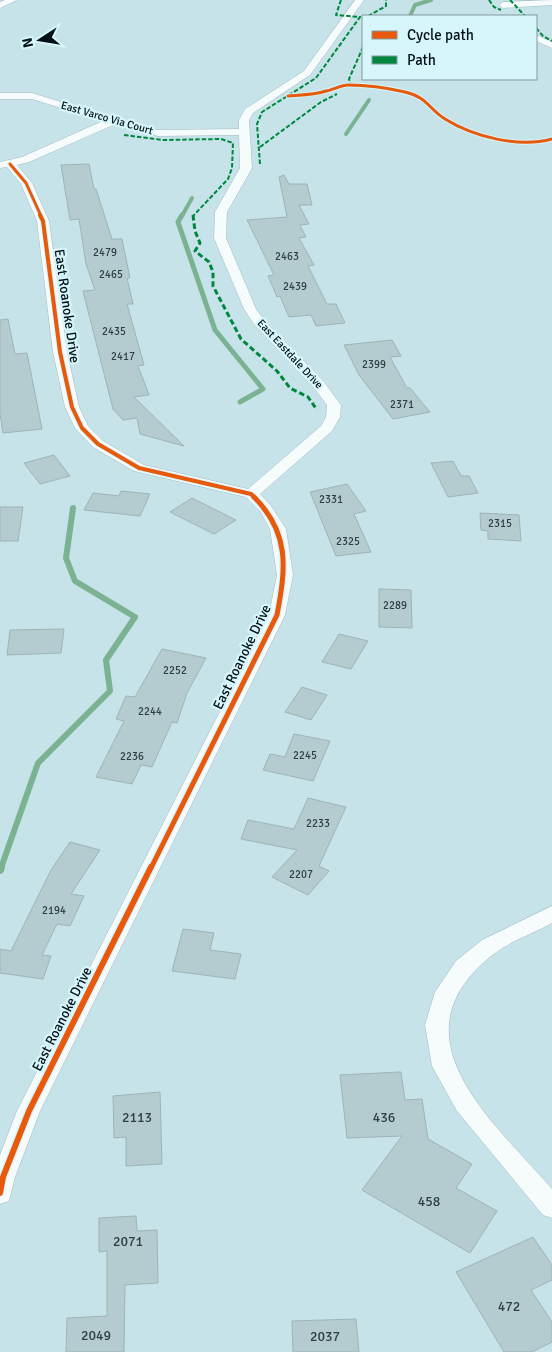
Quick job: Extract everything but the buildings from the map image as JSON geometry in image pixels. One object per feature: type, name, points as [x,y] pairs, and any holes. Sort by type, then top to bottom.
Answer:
[{"type":"street","points":[[0,5],[13,0]]},
{"type":"street","name":"East Eastdale Drive","points":[[251,494],[327,428],[334,417],[334,405],[319,385],[260,324],[250,309],[220,238],[221,212],[247,167],[244,120],[249,111],[307,73],[360,0]]},
{"type":"street","points":[[500,2],[552,2]]},
{"type":"street","points":[[500,2],[513,15]]},
{"type":"street","points":[[537,38],[552,45]]},
{"type":"street","name":"East Varco Via Court","points":[[0,96],[32,96],[158,133],[245,132]]},
{"type":"street","points":[[5,164],[25,160],[113,121]]},
{"type":"street","name":"East Roanoke Drive","points":[[0,1193],[3,1177],[28,1111],[277,615],[285,575],[278,529],[266,509],[251,494],[139,468],[98,444],[82,428],[72,407],[60,352],[42,221],[26,183],[5,164]]},
{"type":"street","points":[[552,914],[489,946],[464,967],[446,992],[436,1025],[443,1066],[464,1104],[552,1207]]},
{"type":"waterway","points":[[410,15],[415,5],[431,0]]},
{"type":"waterway","points":[[346,134],[369,100]]},
{"type":"waterway","points":[[182,216],[192,198]]},
{"type":"waterway","points":[[182,215],[178,222],[215,330],[263,389],[240,402]]},
{"type":"waterway","points":[[1,868],[38,763],[110,691],[106,660],[135,617],[75,581],[66,558],[73,508]]},
{"type":"marked path","points":[[341,0],[336,15],[360,17]]},
{"type":"marked path","points":[[370,15],[386,6],[386,0]]},
{"type":"marked path","points":[[489,0],[494,7],[501,10]]},
{"type":"marked path","points":[[510,0],[524,15]]},
{"type":"marked path","points":[[260,164],[257,124],[262,112],[316,78],[360,17],[362,17]]},
{"type":"marked path","points":[[537,29],[543,36],[552,41]]},
{"type":"marked path","points":[[351,87],[349,79],[362,49]]},
{"type":"marked path","points":[[260,147],[321,102],[337,94]]},
{"type":"marked path","points":[[124,135],[163,140],[221,139],[233,143],[232,168],[228,179],[209,201],[193,214],[195,231],[200,243],[195,251],[209,262],[213,272],[213,286],[241,339],[277,371],[290,388],[308,397],[317,410]]},
{"type":"cycle path","points":[[288,96],[324,92],[347,85],[406,92],[427,101],[433,111],[446,120],[483,135],[524,142],[540,142],[552,139]]},
{"type":"cycle path","points":[[0,1193],[3,1177],[29,1111],[277,615],[285,575],[278,529],[266,509],[251,494],[139,468],[98,444],[82,428],[72,407],[60,352],[43,221],[26,183],[10,164]]}]
